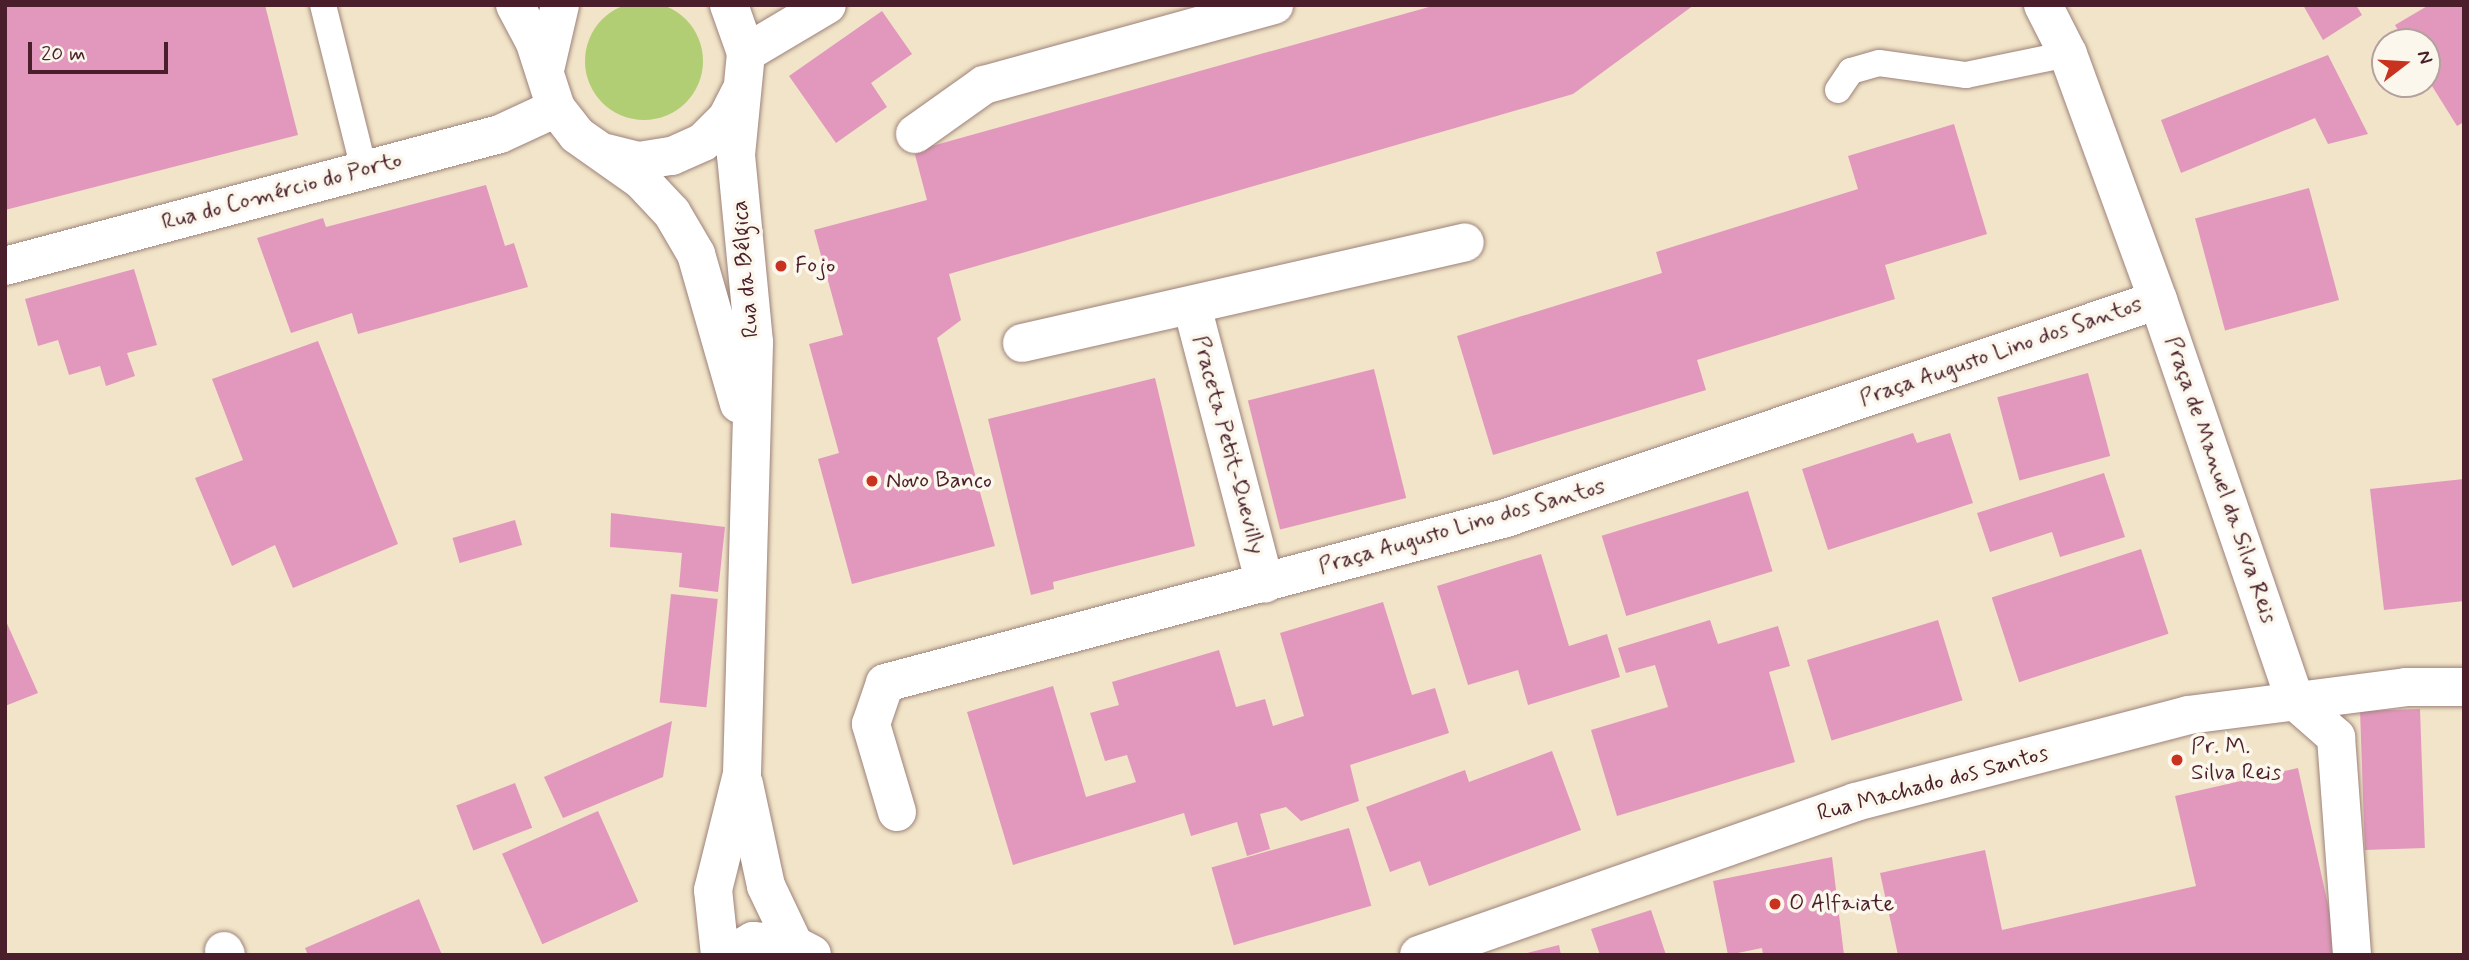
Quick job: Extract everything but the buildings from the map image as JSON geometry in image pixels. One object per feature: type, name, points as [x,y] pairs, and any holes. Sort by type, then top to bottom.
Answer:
[{"type":"street","name":"Rua da Bélgica","points":[[515,5],[550,92],[577,135],[605,153],[671,212],[696,254],[713,298],[750,450]]},
{"type":"street","points":[[550,92],[546,44],[560,5]]},
{"type":"street","name":"Rua da Bélgica","points":[[720,955],[713,890],[741,774],[754,342],[736,155],[744,70],[729,5]]},
{"type":"street","points":[[744,70],[827,5]]},
{"type":"street","points":[[915,134],[984,85],[1274,5]]},
{"type":"street","name":"Praça de Manuel da Silva Reis","points":[[2043,5],[2068,54],[2158,300],[2295,701],[2336,737],[2352,955]]},
{"type":"street","name":"Rua da Bélgica","points":[[605,153],[639,160],[672,156],[703,142],[727,118],[744,70]]},
{"type":"street","name":"Rua do Comércio do Porto","points":[[5,266],[500,134],[550,92]]},
{"type":"street","name":"Praceta Petit-Quevilly","points":[[1022,343],[1465,242]]},
{"type":"street","name":"Praça Augusto Lino dos Santos","points":[[897,812],[871,724],[885,683],[1506,518],[2158,300]]},
{"type":"street","name":"Praceta Petit-Quevilly","points":[[1192,306],[1265,584]]},
{"type":"street","name":"Rua Machado dos Santos","points":[[1419,955],[1855,802],[2188,715],[2295,701],[2464,687]]},
{"type":"street","name":"Rua da Bélgica","points":[[741,774],[766,886],[804,950]]},
{"type":"street","points":[[728,955],[753,941],[804,950]]},
{"type":"lane","points":[[323,5],[364,170]]},
{"type":"lane","points":[[1838,90],[1851,71],[1879,63],[1966,75],[2068,54]]},
{"type":"green space","points":[[644,2],[667,7],[686,19],[698,38],[703,61],[698,84],[686,103],[667,115],[644,120],[621,115],[602,103],[590,84],[585,61],[590,38],[602,19],[621,7]]},
{"type":"place","name":"Fojo","points":[[781,266]]},
{"type":"place","name":"Novo Banco","points":[[872,481]]},
{"type":"place","name":"Pr. M. Silva Reis","points":[[2177,760]]},
{"type":"place","name":"O Alfaiate","points":[[1775,904]]}]
